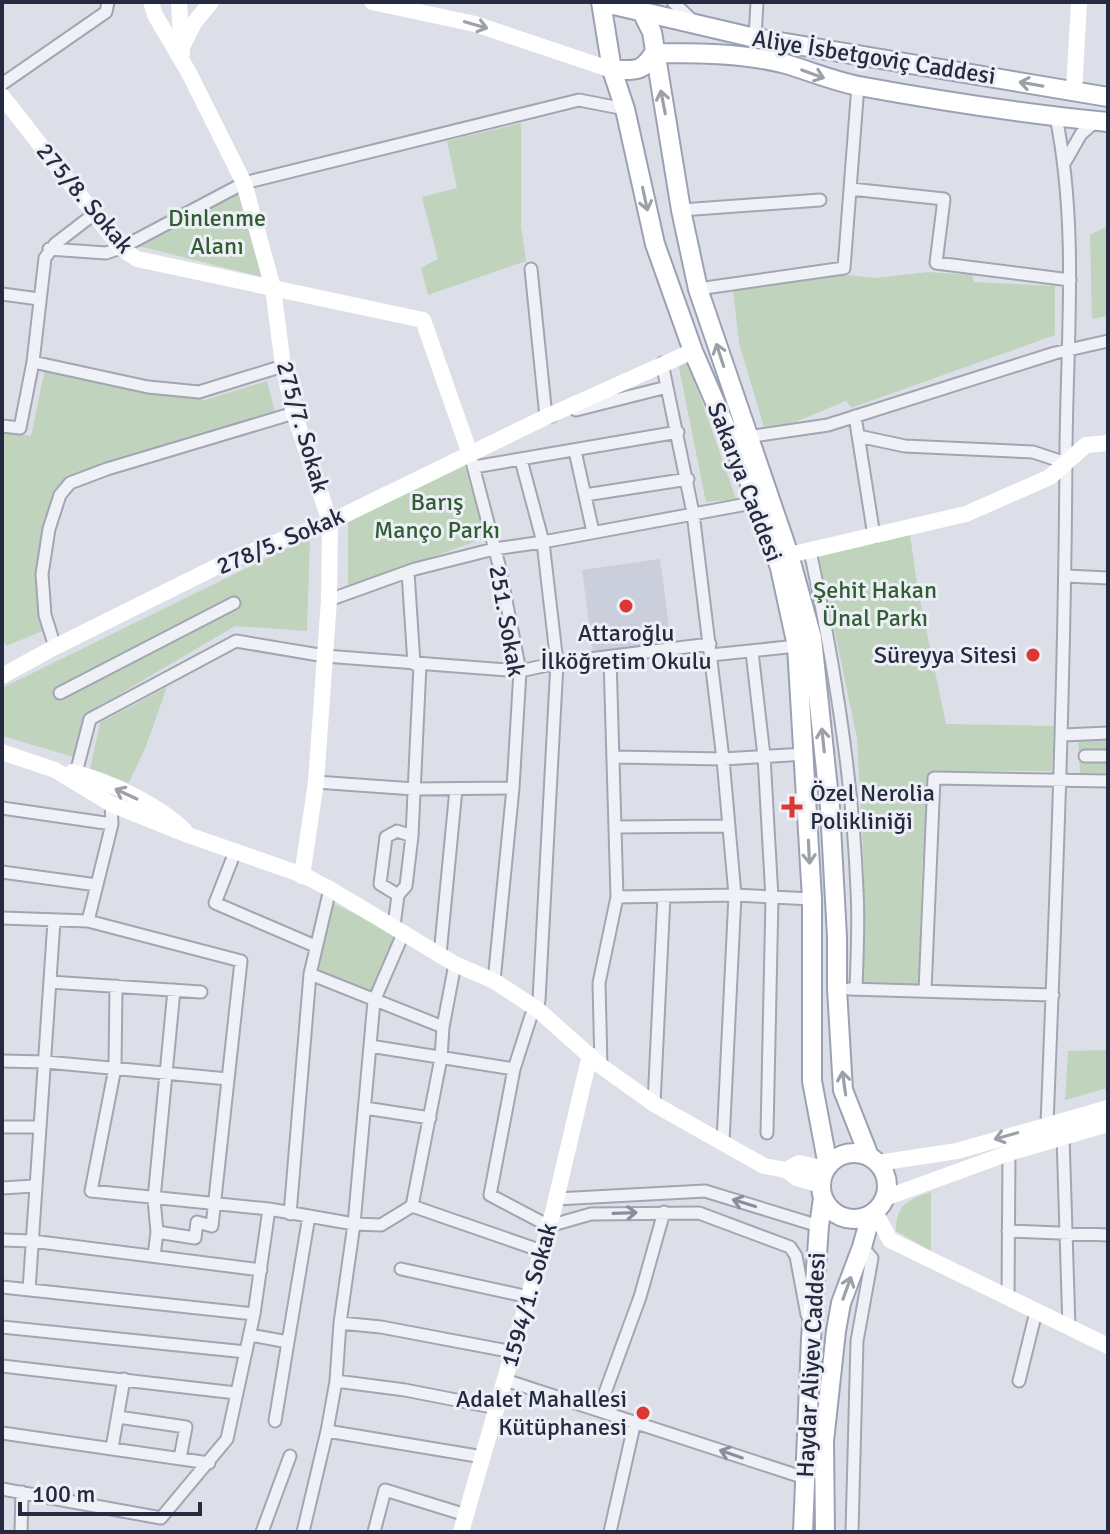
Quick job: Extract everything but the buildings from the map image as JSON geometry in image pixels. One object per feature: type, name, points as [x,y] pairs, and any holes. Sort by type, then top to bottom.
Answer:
[{"type":"main road","name":"Sakarya Caddesi","points":[[601,2],[612,70],[625,109],[655,244],[693,351],[758,502],[780,568],[797,646],[812,899],[812,1081],[824,1180]]},
{"type":"main road","name":"Aliye İsbetgoviç Caddesi","points":[[601,2],[639,6],[755,38],[1108,97]]},
{"type":"main road","name":"Sakarya Caddesi","points":[[639,6],[652,32],[681,210],[698,289],[789,555],[812,638],[830,808],[843,1090],[873,1160]]},
{"type":"main road","points":[[612,70],[634,70],[646,66],[654,53]]},
{"type":"main road","name":"Aliye İsbetgoviç Caddesi","points":[[654,53],[749,57],[858,85],[1102,122]]},
{"type":"main road","points":[[847,1154],[873,1160],[886,1178],[877,1208],[856,1219],[833,1212],[824,1180],[847,1154]]},
{"type":"main road","name":"Haydar Aliyev Caddesi","points":[[803,1532],[811,1339],[824,1180]]},
{"type":"main road","name":"Haydar Aliyev Caddesi","points":[[825,1532],[824,1441],[836,1331],[841,1303],[877,1208]]},
{"type":"street","points":[[2,84],[106,12],[108,2]]},
{"type":"street","name":"275/7. Sokak","points":[[151,2],[155,15],[182,54],[244,183],[273,288],[283,366],[294,413],[330,522],[329,600],[316,782],[302,876]]},
{"type":"street","points":[[179,2],[182,54]]},
{"type":"street","points":[[182,54],[194,23],[211,2]]},
{"type":"street","points":[[372,2],[475,24],[612,70]]},
{"type":"street","points":[[673,2],[697,24]]},
{"type":"street","points":[[755,38],[757,2]]},
{"type":"street","points":[[1074,91],[1079,2]]},
{"type":"street","points":[[698,289],[844,268],[858,85]]},
{"type":"street","name":"275/8. Sokak","points":[[2,96],[121,248],[137,259],[423,320]]},
{"type":"street","points":[[49,249],[96,253],[121,248],[244,183],[579,100],[625,109]]},
{"type":"street","points":[[1047,1124],[1063,735],[1070,280],[1065,163],[1056,117]]},
{"type":"street","points":[[1065,163],[1081,134],[1102,122]]},
{"type":"street","points":[[851,189],[944,199],[936,263],[1070,280]]},
{"type":"street","points":[[681,210],[820,200]]},
{"type":"street","points":[[2,426],[20,428],[33,362],[45,258],[49,249],[94,214]]},
{"type":"street","points":[[531,269],[546,417],[667,387]]},
{"type":"street","points":[[2,294],[39,299]]},
{"type":"street","name":"251. Sokak","points":[[423,320],[472,460],[520,671],[513,788],[494,981]]},
{"type":"street","points":[[747,437],[828,425],[1067,349],[1108,341]]},
{"type":"street","name":"278/5. Sokak","points":[[2,676],[234,558],[330,522],[472,460],[546,417],[693,351]]},
{"type":"street","points":[[33,362],[148,387],[199,392],[283,366]]},
{"type":"street","points":[[662,363],[693,513],[723,759],[735,895],[723,1142]]},
{"type":"street","points":[[55,647],[45,615],[42,574],[49,529],[60,495],[70,483],[294,413]]},
{"type":"street","points":[[855,416],[874,536]]},
{"type":"street","name":"278/5. Sokak","points":[[472,460],[521,460],[678,432]]},
{"type":"street","points":[[858,436],[905,446],[1033,452],[1066,463]]},
{"type":"street","points":[[789,555],[966,514],[1050,477],[1086,445],[1108,443]]},
{"type":"street","points":[[575,451],[593,532]]},
{"type":"street","points":[[521,460],[543,542],[557,663],[550,826],[537,1009],[531,1016],[514,1069],[490,1195],[549,1226],[591,1214],[699,1213],[792,1249],[796,1256],[811,1339]]},
{"type":"street","points":[[585,495],[688,479]]},
{"type":"street","points":[[329,600],[408,572],[494,549],[758,502]]},
{"type":"street","points":[[810,551],[830,644],[851,806],[858,892],[856,989]]},
{"type":"street","points":[[303,1532],[336,1381],[374,1001],[399,930],[398,895],[406,886],[412,836],[417,664],[408,572]]},
{"type":"street","points":[[1066,576],[1108,578]]},
{"type":"street","points":[[60,693],[234,603]]},
{"type":"street","points":[[76,773],[90,719],[236,641],[325,656],[520,671],[557,663],[610,658],[711,650],[752,652],[797,646]]},
{"type":"street","points":[[752,652],[764,756],[772,898],[767,1133]]},
{"type":"street","points":[[595,1060],[599,983],[617,897],[610,658]]},
{"type":"street","points":[[1063,735],[1108,733]]},
{"type":"street","points":[[2,752],[55,770],[76,773],[127,794],[170,816],[188,835]]},
{"type":"street","points":[[615,757],[723,759],[805,754]]},
{"type":"street","points":[[1085,756],[1108,756]]},
{"type":"street","points":[[55,770],[111,804],[330,889],[455,964],[494,981],[537,1009],[595,1060],[654,1104],[764,1166],[786,1170],[799,1163],[824,1180]]},
{"type":"street","points":[[925,991],[934,778],[1108,781]]},
{"type":"street","points":[[316,782],[414,789],[513,788]]},
{"type":"street","points":[[440,955],[456,789]]},
{"type":"street","points":[[88,921],[112,824],[111,804]]},
{"type":"street","points":[[2,808],[112,824]]},
{"type":"street","points":[[616,827],[728,826]]},
{"type":"street","points":[[398,895],[380,884],[386,837],[397,831],[412,836]]},
{"type":"street","points":[[235,852],[215,903],[315,946]]},
{"type":"street","points":[[2,872],[97,885]]},
{"type":"street","points":[[290,1214],[310,974],[330,889]]},
{"type":"street","points":[[617,897],[735,895],[812,899]]},
{"type":"street","points":[[654,1104],[664,896]]},
{"type":"street","points":[[2,918],[88,921],[241,961],[212,1226],[197,1222],[195,1238],[157,1232]]},
{"type":"street","points":[[29,1290],[54,921]]},
{"type":"street","points":[[116,986],[115,1068],[91,1191],[269,1209],[354,1224],[381,1225],[412,1206],[441,1058],[443,1027],[455,964]]},
{"type":"street","points":[[310,974],[443,1027]]},
{"type":"street","points":[[50,982],[201,992]]},
{"type":"street","points":[[837,989],[1053,995]]},
{"type":"street","points":[[154,1256],[157,1232],[154,1199],[174,990]]},
{"type":"street","points":[[370,1046],[514,1069]]},
{"type":"street","name":"1594/1. Sokak","points":[[461,1532],[595,1060]]},
{"type":"street","points":[[2,1061],[46,1062],[228,1079]]},
{"type":"street","points":[[365,1108],[430,1118]]},
{"type":"street","points":[[873,1160],[957,1151],[1108,1108]]},
{"type":"street","points":[[1108,1124],[1009,1153],[877,1208],[882,1228],[890,1240],[1108,1346]]},
{"type":"street","points":[[2,1127],[40,1127]]},
{"type":"street","points":[[1063,1136],[1069,1328]]},
{"type":"street","points":[[1008,1298],[1009,1153]]},
{"type":"street","points":[[2,1188],[34,1186]]},
{"type":"street","points":[[556,1199],[705,1191],[819,1226]]},
{"type":"street","points":[[412,1206],[542,1251]]},
{"type":"street","points":[[2,1489],[161,1518],[227,1439],[254,1314],[269,1209]]},
{"type":"street","points":[[599,1409],[640,1297],[664,1212]]},
{"type":"street","points":[[275,1421],[309,1216]]},
{"type":"street","points":[[1008,1231],[1108,1235]]},
{"type":"street","points":[[2,1240],[32,1241],[261,1270]]},
{"type":"street","points":[[852,1532],[857,1341],[872,1258],[862,1247]]},
{"type":"street","points":[[401,1269],[529,1297]]},
{"type":"street","points":[[2,1287],[254,1314]]},
{"type":"street","points":[[1019,1381],[1036,1312]]},
{"type":"street","points":[[340,1323],[381,1327],[513,1352]]},
{"type":"street","points":[[2,1327],[246,1352]]},
{"type":"street","points":[[836,1331],[857,1341]]},
{"type":"street","points":[[250,1335],[288,1342]]},
{"type":"street","points":[[2,1366],[236,1393]]},
{"type":"street","points":[[112,1448],[124,1379]]},
{"type":"street","points":[[505,1380],[805,1478]]},
{"type":"street","points":[[336,1381],[405,1390],[497,1408]]},
{"type":"street","points":[[118,1417],[186,1427],[180,1458]]},
{"type":"street","points":[[610,1532],[635,1421]]},
{"type":"street","points":[[327,1431],[483,1457]]},
{"type":"street","points":[[2,1433],[209,1463]]},
{"type":"street","points":[[262,1532],[290,1456]]},
{"type":"street","points":[[374,1532],[385,1490],[466,1515]]},
{"type":"street","points":[[21,1532],[22,1492]]},
{"type":"shaded area","name":"Attaroğlu İlköğretim Okulu","points":[[660,559],[671,642],[593,653],[582,570]]},
{"type":"green space","points":[[521,123],[521,226],[526,261],[428,295],[421,268],[438,259],[422,197],[457,188],[447,141]]},
{"type":"green space","name":"Dinlenme Alanı","points":[[237,184],[266,278],[127,243]]},
{"type":"green space","points":[[1108,226],[1108,316],[1092,319],[1090,235]]},
{"type":"green space","points":[[928,272],[972,275],[974,282],[1055,286],[1055,335],[851,408],[846,401],[766,434],[739,343],[733,290],[848,275],[876,278]]},
{"type":"green space","points":[[686,356],[736,499],[706,502],[677,358]]},
{"type":"green space","points":[[45,369],[205,400],[267,381],[275,412],[73,482],[46,523],[45,630],[6,646],[2,637],[2,431],[31,436]]},
{"type":"green space","name":"Barış Manço Parkı","points":[[463,460],[485,538],[348,587],[348,521]]},
{"type":"green space","name":"Şehit Hakan Ünal Parkı","points":[[910,535],[918,590],[946,724],[1054,726],[1052,771],[931,771],[922,868],[919,986],[860,983],[864,872],[857,738],[819,557]]},
{"type":"green space","name":"Barış Manço Parkı","points":[[310,537],[307,631],[235,626],[86,714],[74,757],[2,736],[2,688]]},
{"type":"green space","points":[[167,687],[129,783],[90,769],[100,723]]},
{"type":"green space","points":[[1108,740],[1108,773],[1080,773],[1078,741]]},
{"type":"green space","points":[[330,902],[399,935],[371,996],[313,972]]},
{"type":"green space","points":[[1108,1050],[1108,1088],[1065,1100],[1068,1051]]},
{"type":"green space","points":[[931,1192],[931,1251],[896,1231],[898,1215],[905,1204]]},
{"type":"place","name":"Attaroğlu İlköğretim Okulu","points":[[626,606]]},
{"type":"place","name":"Süreyya Sitesi","points":[[1033,655]]},
{"type":"place","name":"Özel Nerolia Polikliniği","points":[[792,807]]},
{"type":"place","name":"Adalet Mahallesi Kütüphanesi","points":[[643,1413]]}]
